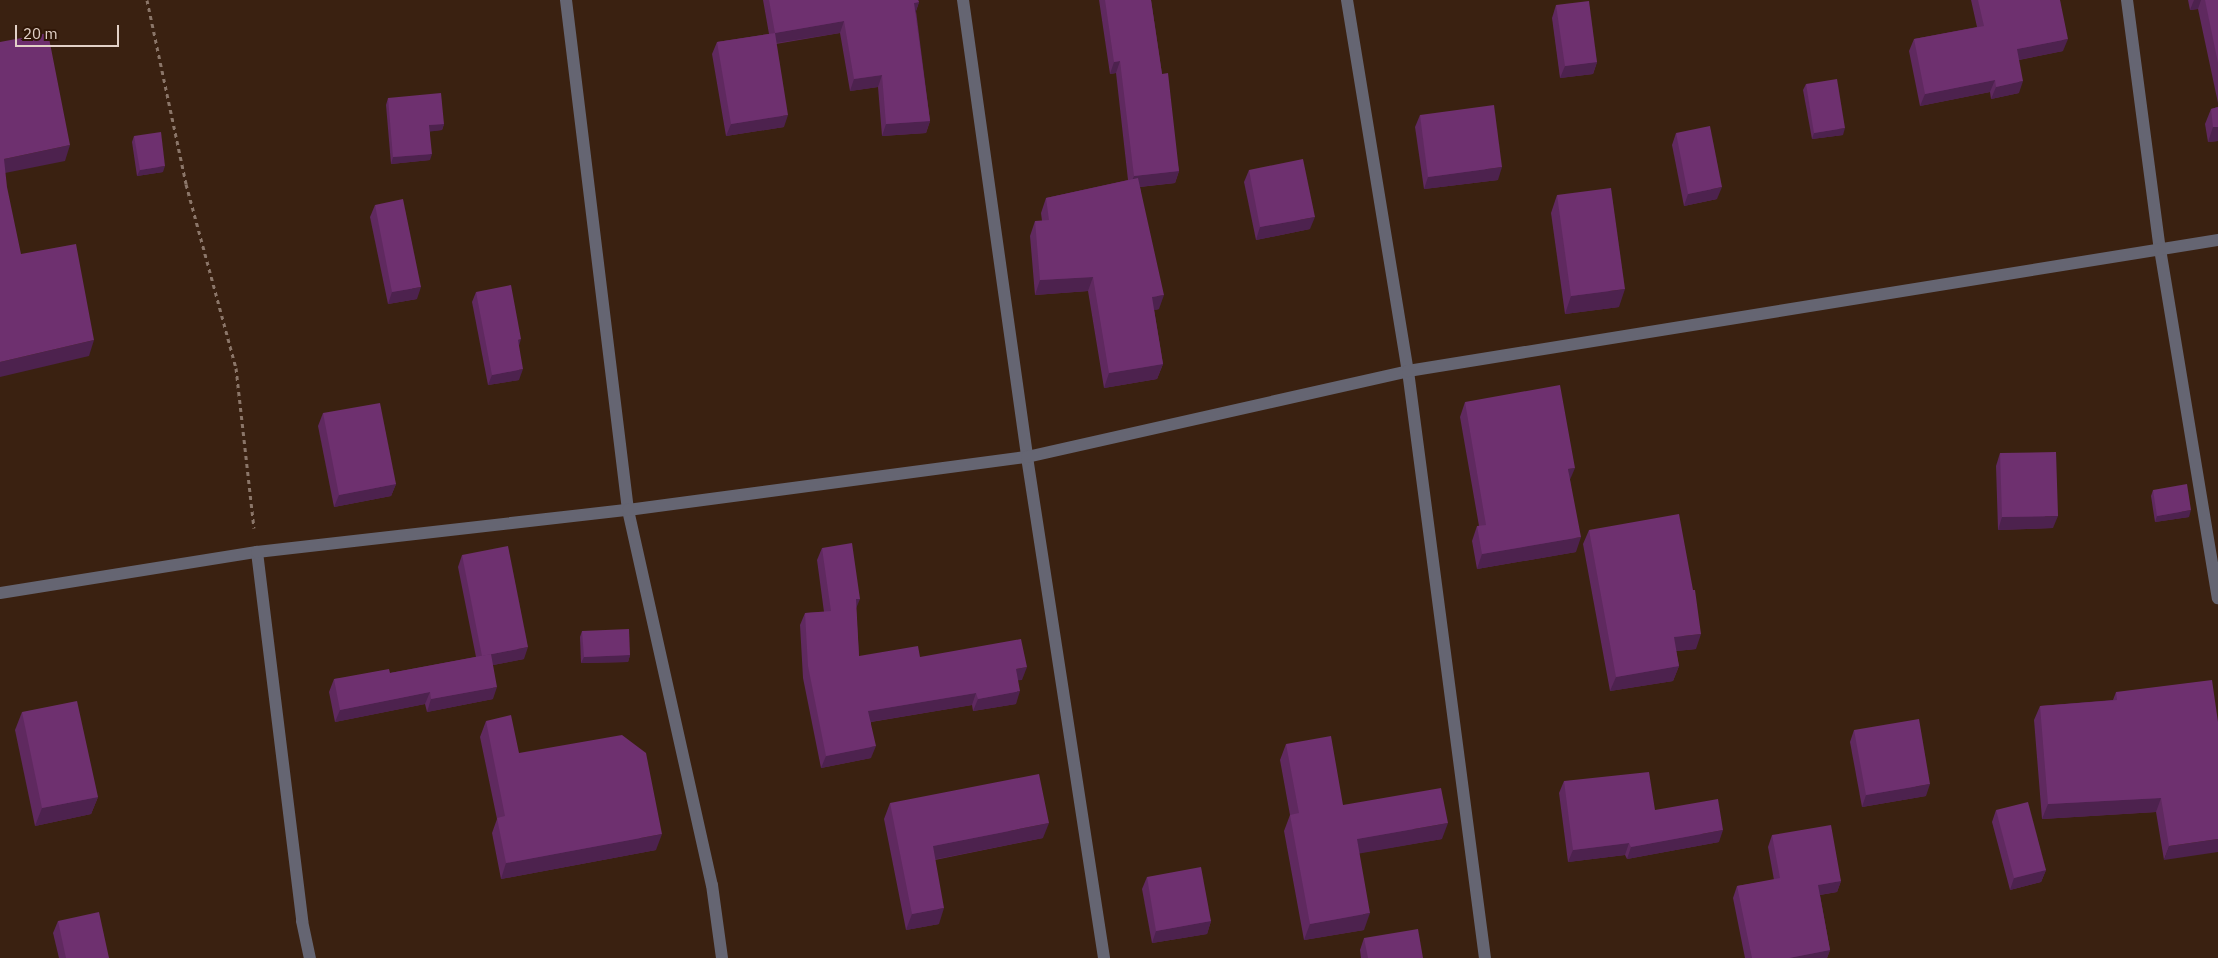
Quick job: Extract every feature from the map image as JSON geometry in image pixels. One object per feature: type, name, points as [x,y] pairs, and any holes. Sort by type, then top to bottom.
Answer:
[{"type":"street","points":[[566,0],[628,510],[712,885],[722,958]]},
{"type":"street","points":[[963,0],[1026,457],[1104,958]]},
{"type":"street","points":[[1347,0],[1408,371],[1485,958]]},
{"type":"street","points":[[2127,0],[2160,249],[2218,598]]},
{"type":"street","points":[[0,593],[257,552],[628,510],[1026,457],[1408,371],[2218,240]]},
{"type":"street","points":[[257,552],[302,921],[310,958]]},
{"type":"path","points":[[147,0],[186,184],[236,368],[257,552]]},
{"type":"building","points":[[769,0],[918,0],[919,2],[914,3],[930,121],[886,124],[882,75],[854,79],[844,21],[775,33]]},
{"type":"building","points":[[1105,0],[1151,0],[1162,74],[1168,73],[1179,171],[1134,176],[1120,61],[1114,62]]},
{"type":"building","points":[[1978,0],[2060,0],[2068,39],[2017,49],[2023,81],[1996,87],[1995,80],[1925,94],[1914,39],[1984,26]]},
{"type":"building","points":[[2205,0],[2218,0],[2218,63]]},
{"type":"building","points":[[1589,1],[1597,62],[1565,66],[1556,5]]},
{"type":"building","points":[[48,33],[70,145],[4,159],[7,187],[21,254],[76,244],[94,340],[0,362],[0,42]]},
{"type":"building","points":[[775,33],[788,115],[731,124],[717,42]]},
{"type":"building","points":[[1837,79],[1845,128],[1814,133],[1806,84]]},
{"type":"building","points":[[441,93],[444,124],[429,125],[432,154],[393,157],[388,98]]},
{"type":"building","points":[[1494,105],[1502,167],[1428,177],[1420,115]]},
{"type":"building","points":[[2218,107],[2218,127],[2213,127],[2211,109]]},
{"type":"building","points":[[1710,126],[1722,187],[1688,194],[1676,133]]},
{"type":"building","points":[[161,132],[165,166],[140,170],[134,136]]},
{"type":"building","points":[[1303,159],[1315,217],[1260,227],[1249,170]]},
{"type":"building","points":[[1138,178],[1164,295],[1152,297],[1163,364],[1109,373],[1093,277],[1040,280],[1035,221],[1049,220],[1046,198]]},
{"type":"building","points":[[1611,188],[1625,289],[1571,296],[1557,195]]},
{"type":"building","points":[[403,199],[421,287],[392,292],[375,205]]},
{"type":"building","points":[[511,285],[521,339],[518,340],[523,369],[492,375],[476,292]]},
{"type":"building","points":[[1560,385],[1575,468],[1568,469],[1581,537],[1482,554],[1477,526],[1486,525],[1465,402]]},
{"type":"building","points":[[380,403],[396,484],[339,495],[323,413]]},
{"type":"building","points":[[2056,452],[2058,516],[2002,517],[2000,453]]},
{"type":"building","points":[[2187,484],[2191,510],[2157,516],[2153,490]]},
{"type":"building","points":[[1679,514],[1693,590],[1695,590],[1701,634],[1674,637],[1679,666],[1616,677],[1589,530]]},
{"type":"building","points":[[852,543],[860,599],[856,599],[859,656],[918,646],[920,657],[1021,639],[1027,667],[1016,669],[1020,691],[978,699],[976,693],[868,711],[876,746],[826,756],[808,666],[805,613],[831,611],[822,548]]},
{"type":"building","points":[[508,546],[528,647],[482,656],[462,555]]},
{"type":"building","points":[[629,629],[630,655],[584,657],[582,631]]},
{"type":"building","points":[[491,654],[497,687],[431,699],[430,692],[340,710],[334,679],[389,669],[390,673]]},
{"type":"building","points":[[2212,680],[2218,722],[2218,839],[2169,846],[2161,798],[2048,804],[2040,706],[2117,700],[2116,692]]},
{"type":"building","points":[[77,701],[98,797],[42,808],[22,712]]},
{"type":"building","points":[[511,715],[519,753],[622,735],[646,753],[662,834],[506,863],[497,818],[505,816],[486,721]]},
{"type":"building","points":[[1919,719],[1930,784],[1866,795],[1854,730]]},
{"type":"building","points":[[1331,736],[1343,805],[1441,788],[1448,823],[1357,839],[1370,913],[1310,924],[1290,815],[1299,813],[1286,744]]},
{"type":"building","points":[[1649,772],[1655,810],[1718,799],[1723,830],[1631,847],[1629,843],[1573,850],[1564,781]]},
{"type":"building","points":[[1039,774],[1049,823],[933,846],[944,908],[912,914],[890,803]]},
{"type":"building","points":[[2028,802],[2046,870],[2014,878],[1996,810]]},
{"type":"building","points":[[1831,825],[1841,881],[1818,885],[1830,950],[1789,958],[1752,958],[1737,886],[1780,878],[1772,835]]},
{"type":"building","points":[[1201,867],[1211,921],[1156,931],[1147,877]]},
{"type":"building","points":[[99,912],[109,958],[66,958],[58,921]]},
{"type":"building","points":[[1418,929],[1423,958],[1368,958],[1364,938]]}]
